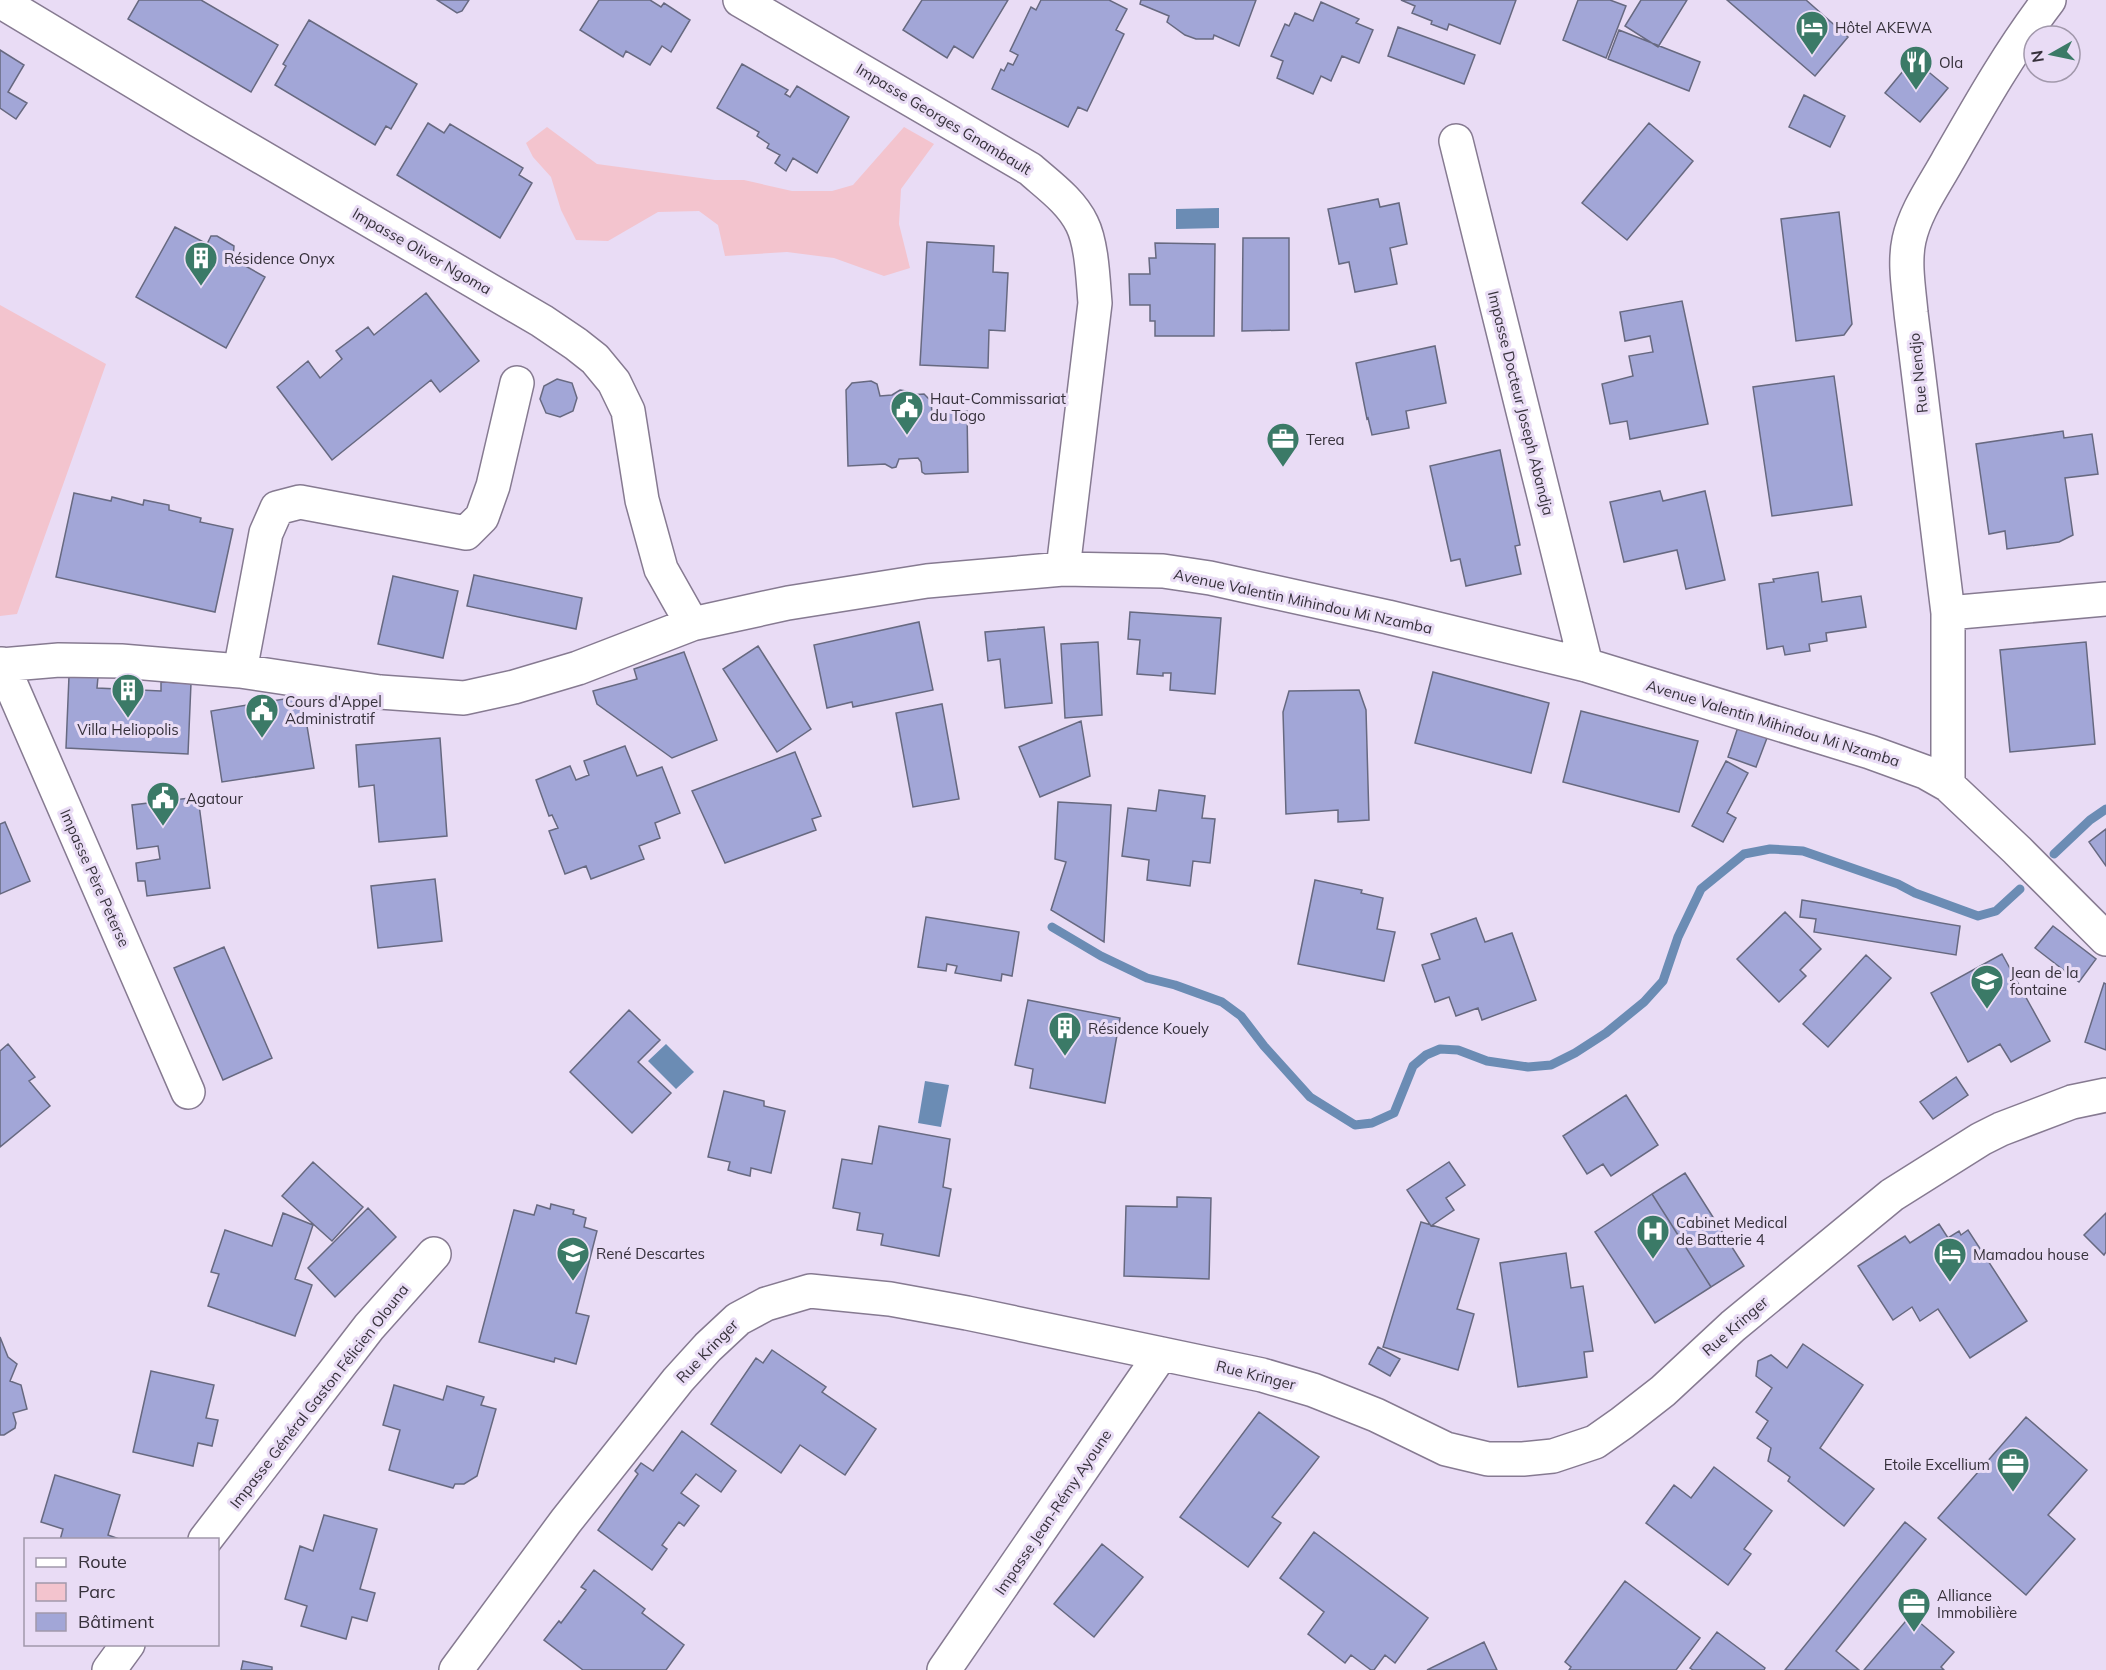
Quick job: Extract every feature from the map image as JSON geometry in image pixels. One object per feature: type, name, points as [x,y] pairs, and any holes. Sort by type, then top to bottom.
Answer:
[{"type":"street","name":"Impasse Georges Gnambault","points":[[740,0],[1030,169],[1065,199],[1082,224],[1091,261],[1095,303],[1063,569]]},
{"type":"street","name":"Rue Nendjo","points":[[1948,784],[1948,613],[1909,293],[1908,241],[1922,204],[1969,122],[2016,44],[2049,0]]},
{"type":"street","name":"Impasse Oliver Ngoma","points":[[0,1],[198,120],[542,321],[595,359],[614,382],[628,411],[642,500],[661,569],[692,624]]},
{"type":"street","name":"Impasse Docteur Joseph Abandja","points":[[1456,141],[1586,665]]},
{"type":"street","points":[[240,671],[266,533],[277,508],[300,502],[466,533],[482,517],[493,486],[518,382]]},
{"type":"street","name":"Avenue Valentin Mihindou Mi Nzamba","points":[[1,664],[59,660],[121,661],[240,671],[380,692],[464,698],[578,669],[692,624],[788,603],[927,581],[1063,569],[1163,571],[1388,617],[1586,665],[1870,752],[1925,772],[1948,784],[2106,939]]},
{"type":"street","points":[[1948,613],[2106,600]]},
{"type":"street","name":"Impasse Père Peterse","points":[[1,664],[189,1092]]},
{"type":"street","name":"Rue Kringer","points":[[456,1670],[566,1521],[678,1380],[721,1334],[750,1310],[766,1304],[810,1291],[890,1299],[967,1313],[1243,1371],[1313,1390],[1376,1415],[1446,1449],[1488,1459],[1553,1456],[1595,1443],[1622,1423],[1663,1391],[1733,1326],[1892,1195],[1981,1139],[2001,1129],[2072,1102],[2106,1095]]},
{"type":"street","name":"Impasse Général Gaston Félicien Olouna","points":[[207,1538],[369,1328],[434,1254]]},
{"type":"street","name":"Impasse Jean-Rémy Ayoune","points":[[958,1665],[1161,1354]]},
{"type":"street","points":[[109,1670],[127,1646]]},
{"type":"green space","points":[[547,127],[597,164],[715,180],[744,180],[792,191],[832,191],[853,185],[904,127],[934,144],[901,189],[899,224],[910,268],[884,276],[834,258],[787,252],[725,256],[718,225],[699,211],[658,212],[608,241],[576,240],[561,210],[551,177],[533,157],[526,143]]},
{"type":"green space","points":[[0,305],[106,364],[17,614],[0,616]]},
{"type":"water","points":[[1219,208],[1219,228],[1176,229],[1176,209]]},
{"type":"water","points":[[666,1044],[694,1072],[676,1089],[648,1061]]},
{"type":"water","points":[[925,1081],[949,1085],[941,1127],[918,1123]]},
{"type":"building","points":[[139,0],[201,0],[278,45],[251,92],[128,19]]},
{"type":"building","points":[[437,0],[469,0],[462,11],[457,13]]},
{"type":"building","points":[[599,0],[650,0],[661,7],[664,3],[690,20],[671,52],[662,46],[650,65],[626,51],[623,57],[580,30]]},
{"type":"building","points":[[922,0],[1008,0],[973,58],[954,46],[947,58],[903,30]]},
{"type":"building","points":[[1041,0],[1109,0],[1127,9],[1116,30],[1124,34],[1087,111],[1078,107],[1068,127],[992,89],[1001,69],[1004,71],[1008,63],[1013,65],[1018,55],[1010,51],[1031,7],[1036,10]]},
{"type":"building","points":[[1141,0],[1256,0],[1239,46],[1214,35],[1213,39],[1196,39],[1185,35],[1167,22],[1169,16],[1140,4]]},
{"type":"building","points":[[1401,0],[1516,0],[1500,44],[1449,24],[1447,30],[1431,24],[1432,21],[1412,13],[1415,6]]},
{"type":"building","points":[[1578,0],[1610,0],[1626,6],[1606,58],[1563,40]]},
{"type":"building","points":[[1641,0],[1687,0],[1658,47],[1625,26]]},
{"type":"building","name":"Hôtel AKEWA","points":[[1727,0],[1806,0],[1848,37],[1815,76]]},
{"type":"building","points":[[1321,2],[1359,19],[1356,23],[1373,30],[1359,63],[1342,56],[1331,81],[1321,76],[1313,94],[1277,78],[1283,61],[1271,56],[1285,24],[1289,26],[1295,13],[1313,21]]},
{"type":"building","points":[[309,20],[417,84],[391,129],[386,126],[375,145],[275,85],[286,66],[283,64]]},
{"type":"building","points":[[1398,27],[1475,55],[1464,84],[1388,56]]},
{"type":"building","points":[[1619,30],[1700,62],[1689,91],[1608,59]]},
{"type":"building","points":[[0,50],[24,65],[8,92],[27,103],[16,119],[0,108]]},
{"type":"building","name":"Ola","points":[[1913,59],[1948,88],[1920,122],[1885,93]]},
{"type":"building","points":[[742,64],[788,90],[785,94],[790,97],[797,86],[849,117],[817,173],[793,158],[786,171],[775,163],[780,155],[767,148],[769,144],[757,136],[759,132],[717,108]]},
{"type":"building","points":[[1804,95],[1845,116],[1830,147],[1789,127]]},
{"type":"building","points":[[428,123],[444,133],[450,124],[523,168],[519,175],[532,183],[500,238],[397,175]]},
{"type":"building","points":[[1649,123],[1693,161],[1627,240],[1582,203]]},
{"type":"building","points":[[1378,199],[1380,207],[1399,203],[1407,244],[1390,248],[1397,284],[1355,292],[1349,262],[1339,264],[1328,209]]},
{"type":"building","points":[[1839,212],[1852,324],[1844,335],[1796,341],[1781,219]]},
{"type":"building","name":"Résidence Onyx","points":[[175,227],[207,244],[211,236],[217,236],[234,246],[233,259],[265,277],[226,348],[136,297]]},
{"type":"building","points":[[1243,238],[1289,238],[1289,330],[1242,331]]},
{"type":"building","points":[[927,242],[994,246],[993,272],[1008,273],[1005,331],[989,330],[988,368],[920,365]]},
{"type":"building","points":[[1155,243],[1215,244],[1214,336],[1155,336],[1155,321],[1150,321],[1150,305],[1130,305],[1129,274],[1150,274],[1149,258],[1156,258]]},
{"type":"building","points":[[426,293],[479,361],[440,392],[431,380],[332,460],[277,387],[308,361],[320,378],[342,359],[336,351],[368,327],[374,335]]},
{"type":"building","points":[[1682,301],[1708,424],[1630,439],[1627,421],[1610,424],[1602,384],[1633,376],[1629,356],[1653,352],[1650,336],[1625,341],[1620,312]]},
{"type":"building","points":[[1435,346],[1446,403],[1406,411],[1409,428],[1372,435],[1356,363]]},
{"type":"building","points":[[1834,376],[1852,505],[1772,516],[1753,387]]},
{"type":"building","points":[[557,379],[572,383],[577,398],[573,411],[560,417],[546,413],[540,399],[544,386]]},
{"type":"building","name":"Haut-Commissariat du Togo","points":[[871,381],[877,384],[880,396],[892,395],[900,390],[906,391],[909,395],[924,394],[931,401],[932,413],[967,411],[968,472],[925,474],[922,472],[918,458],[899,459],[896,467],[892,468],[885,464],[848,466],[846,390],[852,383]]},
{"type":"building","points":[[2063,431],[2064,438],[2092,434],[2098,474],[2065,478],[2073,535],[2059,542],[2007,549],[2005,531],[1989,534],[1976,444]]},
{"type":"building","points":[[1500,450],[1520,545],[1515,546],[1521,574],[1466,586],[1460,559],[1451,561],[1430,466]]},
{"type":"building","points":[[1660,491],[1663,501],[1705,491],[1725,580],[1686,589],[1677,550],[1624,562],[1610,502]]},
{"type":"building","points":[[74,493],[111,501],[112,497],[143,505],[144,500],[169,505],[169,510],[201,518],[200,522],[233,529],[215,612],[56,577]]},
{"type":"building","points":[[1818,572],[1822,602],[1861,596],[1866,627],[1826,633],[1827,641],[1809,644],[1810,651],[1785,655],[1783,646],[1767,649],[1759,584],[1774,582],[1773,579]]},
{"type":"building","points":[[474,575],[582,598],[576,629],[467,606]]},
{"type":"building","points":[[393,576],[458,591],[443,658],[378,644]]},
{"type":"building","points":[[1130,612],[1221,618],[1215,694],[1170,690],[1171,673],[1163,673],[1163,676],[1137,674],[1140,640],[1128,639]]},
{"type":"building","points":[[919,622],[933,690],[853,707],[852,702],[827,708],[814,645]]},
{"type":"building","points":[[1044,627],[1052,703],[1005,708],[1000,659],[988,661],[985,632]]},
{"type":"building","points":[[1098,642],[1102,715],[1065,718],[1061,644]]},
{"type":"building","points":[[2086,642],[2095,744],[2010,752],[2000,650]]},
{"type":"building","points":[[758,646],[811,729],[777,752],[723,669]]},
{"type":"building","points":[[684,652],[717,740],[672,758],[597,704],[593,691],[637,679],[634,669]]},
{"type":"building","points":[[1433,672],[1549,703],[1531,773],[1415,743]]},
{"type":"building","name":"Villa Heliopolis","points":[[69,676],[98,677],[97,688],[161,691],[161,682],[191,683],[188,754],[66,748]]},
{"type":"building","points":[[1359,690],[1366,710],[1369,820],[1338,822],[1338,810],[1286,814],[1283,712],[1289,691]]},
{"type":"building","name":"Cours d'Appel Administratif","points":[[302,696],[314,768],[222,782],[211,711]]},
{"type":"building","points":[[942,704],[959,799],[913,807],[896,713]]},
{"type":"building","points":[[1581,711],[1698,741],[1679,812],[1563,782]]},
{"type":"building","points":[[1081,721],[1090,776],[1040,797],[1019,747]]},
{"type":"building","points":[[1738,727],[1767,738],[1756,767],[1728,757]]},
{"type":"building","points":[[440,738],[447,836],[379,842],[374,785],[359,787],[356,745]]},
{"type":"building","points":[[625,746],[637,776],[662,767],[680,813],[655,823],[660,838],[639,846],[644,859],[591,879],[586,866],[565,874],[549,831],[558,828],[552,815],[549,816],[536,780],[570,766],[576,780],[589,775],[584,761]]},
{"type":"building","points":[[795,752],[821,816],[812,819],[816,830],[725,863],[692,791]]},
{"type":"building","points":[[1726,761],[1748,773],[1727,813],[1736,818],[1723,842],[1692,826]]},
{"type":"building","points":[[1159,790],[1205,796],[1202,818],[1215,819],[1210,863],[1193,861],[1190,886],[1147,880],[1149,860],[1122,856],[1128,808],[1156,811]]},
{"type":"building","points":[[198,797],[210,888],[147,896],[145,881],[138,881],[136,863],[160,859],[158,846],[137,849],[132,805]]},
{"type":"building","points":[[1058,802],[1111,805],[1104,942],[1051,910],[1066,862],[1055,859]]},
{"type":"building","points":[[5,822],[30,881],[0,894],[0,824]]},
{"type":"building","points":[[2106,829],[2106,866],[2089,842]]},
{"type":"building","points":[[435,879],[442,941],[378,948],[371,886]]},
{"type":"building","points":[[1315,880],[1362,890],[1361,893],[1383,898],[1377,929],[1395,932],[1384,981],[1298,964]]},
{"type":"building","points":[[1802,900],[1960,926],[1956,955],[1814,932],[1816,919],[1800,917]]},
{"type":"building","points":[[1785,912],[1821,949],[1800,970],[1806,976],[1779,1002],[1737,959]]},
{"type":"building","points":[[926,917],[1019,932],[1012,976],[1002,974],[1001,981],[955,973],[957,966],[947,964],[946,971],[918,967]]},
{"type":"building","points":[[1476,918],[1485,942],[1512,933],[1536,1000],[1482,1020],[1478,1008],[1456,1016],[1449,997],[1435,1002],[1422,965],[1440,959],[1431,934]]},
{"type":"building","points":[[2053,926],[2096,959],[2079,982],[2035,948]]},
{"type":"building","points":[[224,947],[272,1058],[223,1080],[174,968]]},
{"type":"building","name":"Jean de la fontaine","points":[[2002,954],[2050,1041],[2011,1062],[2000,1044],[1968,1062],[1931,993]]},
{"type":"building","points":[[1866,955],[1891,978],[1828,1047],[1803,1024]]},
{"type":"building","points":[[2104,983],[2106,984],[2106,1050],[2085,1042]]},
{"type":"building","name":"Résidence Kouely","points":[[1028,1000],[1120,1018],[1105,1103],[1030,1088],[1033,1069],[1015,1065]]},
{"type":"building","points":[[629,1010],[660,1040],[638,1062],[671,1093],[632,1133],[570,1072]]},
{"type":"building","points":[[8,1044],[35,1077],[29,1081],[50,1106],[0,1147],[0,1051]]},
{"type":"building","points":[[1956,1077],[1968,1095],[1933,1119],[1920,1102]]},
{"type":"building","points":[[724,1091],[764,1101],[764,1106],[785,1111],[771,1173],[751,1168],[750,1176],[738,1173],[728,1170],[730,1162],[708,1157]]},
{"type":"building","points":[[1626,1095],[1658,1145],[1611,1176],[1603,1164],[1587,1174],[1563,1136]]},
{"type":"building","points":[[879,1126],[950,1139],[943,1187],[951,1189],[939,1256],[881,1245],[883,1234],[857,1230],[860,1213],[833,1208],[842,1159],[872,1164]]},
{"type":"building","points":[[313,1162],[363,1207],[332,1241],[282,1196]]},
{"type":"building","points":[[1449,1162],[1465,1185],[1446,1198],[1454,1210],[1431,1226],[1407,1190]]},
{"type":"building","points":[[1685,1173],[1744,1266],[1711,1287],[1652,1194]]},
{"type":"building","name":"Cabinet Medical de Batterie 4","points":[[1652,1194],[1711,1287],[1655,1323],[1595,1232]]},
{"type":"building","points":[[1177,1197],[1211,1198],[1209,1279],[1124,1276],[1126,1206],[1177,1207]]},
{"type":"building","points":[[551,1204],[574,1210],[573,1214],[586,1218],[584,1227],[597,1231],[576,1313],[589,1316],[576,1364],[555,1358],[554,1362],[479,1342],[514,1210],[534,1215],[537,1205],[550,1209]]},
{"type":"building","points":[[368,1208],[396,1237],[335,1297],[308,1268]]},
{"type":"building","points":[[283,1213],[313,1225],[295,1279],[312,1285],[295,1336],[208,1306],[219,1274],[211,1272],[225,1230],[272,1246]]},
{"type":"building","points":[[2106,1213],[2106,1252],[2104,1255],[2084,1235]]},
{"type":"building","points":[[1421,1222],[1479,1239],[1457,1309],[1474,1314],[1458,1370],[1383,1347]]},
{"type":"building","points":[[1939,1224],[1948,1238],[1959,1231],[1961,1235],[1968,1230],[2027,1321],[1970,1358],[1938,1309],[1920,1321],[1912,1307],[1893,1320],[1858,1266],[1905,1236],[1910,1243]]},
{"type":"building","points":[[1566,1253],[1571,1288],[1583,1286],[1593,1351],[1584,1352],[1587,1377],[1518,1387],[1500,1263]]},
{"type":"building","points":[[0,1337],[8,1357],[17,1364],[10,1381],[21,1385],[27,1409],[13,1413],[15,1428],[4,1435],[0,1435]]},
{"type":"building","points":[[1803,1344],[1863,1385],[1820,1448],[1874,1489],[1844,1526],[1788,1481],[1790,1477],[1768,1461],[1771,1448],[1757,1438],[1768,1421],[1756,1412],[1772,1388],[1756,1376],[1758,1361],[1771,1355],[1787,1368]]},
{"type":"building","points":[[1378,1347],[1400,1359],[1390,1376],[1369,1364]]},
{"type":"building","points":[[772,1350],[826,1387],[822,1392],[876,1429],[845,1475],[800,1445],[781,1473],[711,1424],[756,1358],[763,1363]]},
{"type":"building","points":[[151,1371],[214,1385],[206,1418],[218,1420],[212,1446],[198,1443],[193,1466],[133,1452]]},
{"type":"building","points":[[394,1385],[443,1400],[447,1386],[484,1397],[481,1405],[496,1409],[477,1476],[464,1484],[455,1484],[453,1488],[389,1470],[400,1430],[383,1425]]},
{"type":"building","points":[[1259,1412],[1319,1457],[1272,1517],[1281,1523],[1248,1567],[1180,1517]]},
{"type":"building","name":"Etoile Excellium","points":[[2026,1417],[2087,1470],[2048,1515],[2075,1539],[2026,1595],[1938,1518]]},
{"type":"building","points":[[682,1431],[736,1471],[721,1492],[696,1474],[681,1493],[699,1506],[684,1526],[679,1522],[662,1545],[667,1549],[652,1570],[598,1530],[638,1474],[635,1471],[641,1463],[653,1471]]},
{"type":"building","points":[[1714,1467],[1772,1511],[1744,1549],[1751,1554],[1728,1585],[1646,1523],[1674,1485],[1691,1498]]},
{"type":"building","points":[[55,1475],[120,1495],[108,1535],[116,1538],[61,1538],[63,1529],[41,1522]]},
{"type":"building","points":[[324,1515],[377,1529],[360,1589],[375,1593],[367,1621],[352,1617],[346,1639],[301,1626],[307,1606],[285,1599],[300,1546],[313,1551]]},
{"type":"building","points":[[1905,1522],[1926,1539],[1836,1651],[1859,1670],[1785,1670]]},
{"type":"building","points":[[1314,1532],[1428,1618],[1395,1663],[1385,1655],[1374,1670],[1371,1670],[1351,1655],[1345,1663],[1308,1634],[1324,1612],[1280,1578]]},
{"type":"building","points":[[1102,1544],[1143,1577],[1094,1637],[1054,1604]]},
{"type":"building","points":[[594,1570],[645,1609],[642,1613],[684,1645],[666,1670],[583,1670],[544,1640],[559,1621],[561,1623],[586,1590],[581,1587]]},
{"type":"building","points":[[1625,1581],[1700,1638],[1676,1670],[1569,1670],[1571,1667],[1565,1662]]},
{"type":"building","name":"Alliance Immobilière","points":[[1911,1615],[1954,1652],[1941,1667],[1944,1670],[1864,1670]]},
{"type":"building","points":[[1717,1632],[1765,1668],[1764,1670],[1693,1670],[1690,1668]]},
{"type":"building","points":[[1484,1642],[1497,1670],[1427,1670]]},
{"type":"building","points":[[243,1661],[272,1667],[272,1670],[241,1670]]},
{"type":"waterway","points":[[2054,854],[2090,820],[2106,809]]},
{"type":"waterway","points":[[1052,927],[1101,956],[1147,978],[1175,985],[1222,1002],[1241,1016],[1264,1046],[1310,1097],[1355,1125],[1372,1123],[1394,1113],[1413,1066],[1426,1055],[1440,1049],[1458,1050],[1487,1061],[1528,1067],[1551,1065],[1606,1033],[1644,1002],[1663,981],[1678,937],[1701,889],[1744,854],[1770,849],[1803,851],[1898,884],[1915,893],[1978,916],[1996,911],[2020,889]]},
{"type":"place","name":"Hôtel AKEWA","points":[[1812,56]]},
{"type":"place","name":"Ola","points":[[1916,91]]},
{"type":"place","name":"Résidence Onyx","points":[[201,287]]},
{"type":"place","name":"Haut-Commissariat du Togo","points":[[907,436]]},
{"type":"place","name":"Terea","points":[[1283,468]]},
{"type":"place","name":"Villa Heliopolis","points":[[128,719]]},
{"type":"place","name":"Cours d'Appel Administratif","points":[[262,739]]},
{"type":"place","name":"Agatour","points":[[163,827]]},
{"type":"place","name":"Jean de la fontaine","points":[[1987,1010]]},
{"type":"place","name":"Résidence Kouely","points":[[1065,1057]]},
{"type":"place","name":"Cabinet Medical de Batterie 4","points":[[1653,1260]]},
{"type":"place","name":"René Descartes","points":[[573,1282]]},
{"type":"place","name":"Mamadou house","points":[[1950,1283]]},
{"type":"place","name":"Etoile Excellium","points":[[2013,1493]]},
{"type":"place","name":"Alliance Immobilière","points":[[1914,1633]]}]
